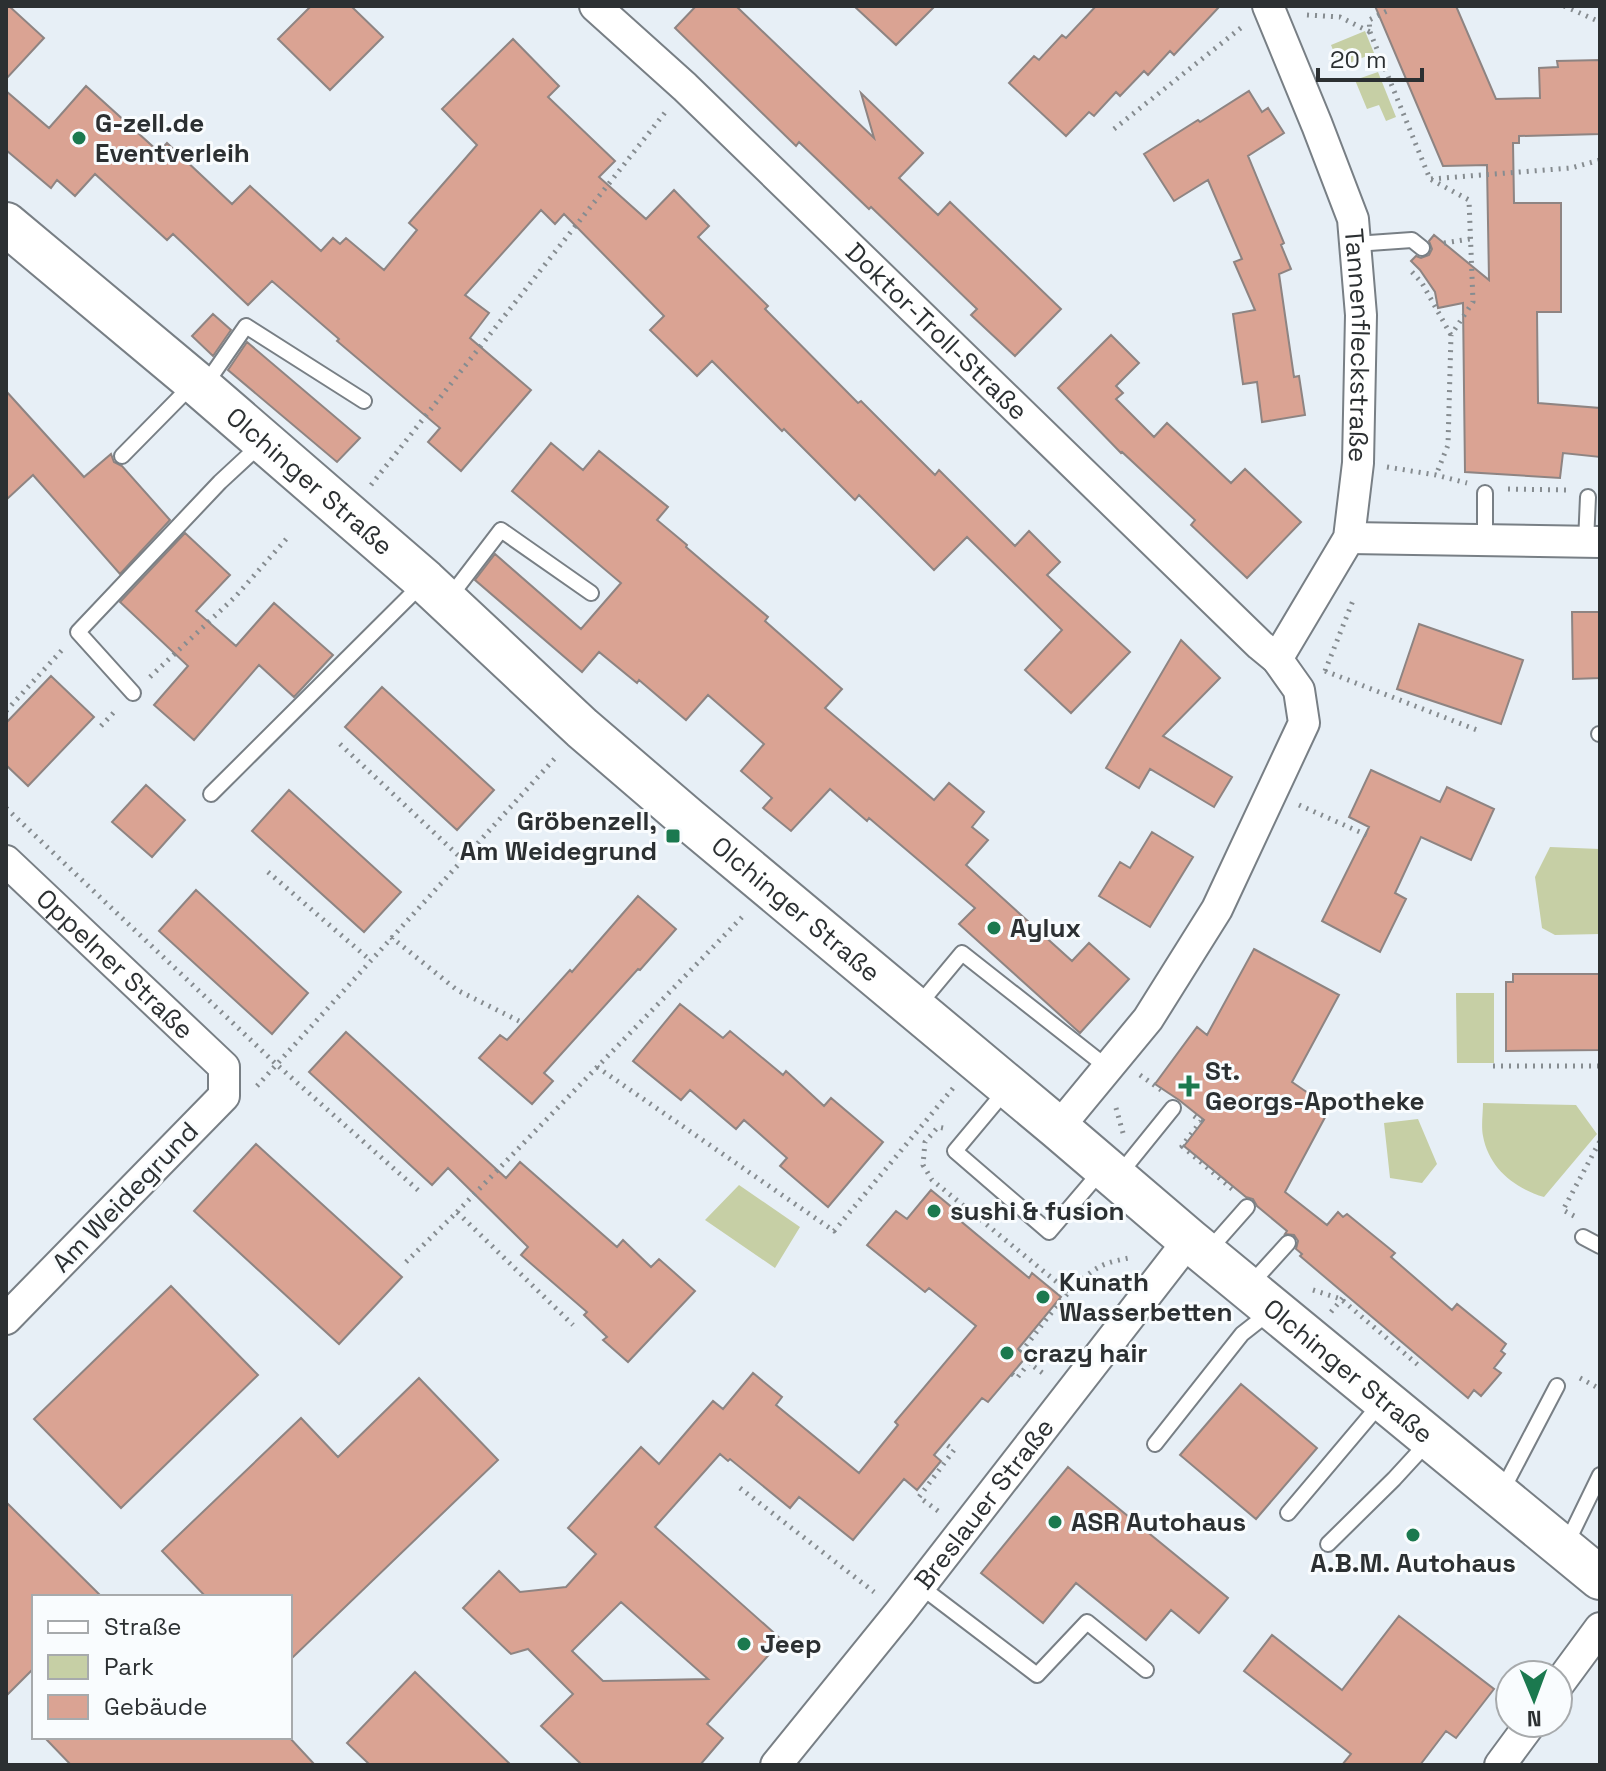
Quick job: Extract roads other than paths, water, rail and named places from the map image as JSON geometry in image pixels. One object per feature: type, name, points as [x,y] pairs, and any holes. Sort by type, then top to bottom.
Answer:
[{"type":"main road","name":"Olchinger Straße","points":[[6,224],[436,591],[582,728],[1197,1247],[1600,1578]]},
{"type":"street","name":"Doktor-Troll-Straße","points":[[610,10],[685,87],[1277,659]]},
{"type":"street","name":"Tannenfleckstraße","points":[[1271,12],[1353,219],[1361,315],[1358,463],[1349,538],[1277,659]]},
{"type":"street","points":[[1349,538],[1593,542]]},
{"type":"street","points":[[1058,1128],[1119,1068],[1217,909],[1272,793],[1304,723],[1299,690],[1277,659]]},
{"type":"street","name":"Oppelner Straße","points":[[10,873],[224,1067]]},
{"type":"street","name":"Am Weidegrund","points":[[6,1319],[224,1096],[224,1067]]},
{"type":"street","name":"Breslauer Straße","points":[[783,1762],[920,1586],[1197,1247]]},
{"type":"street","points":[[1574,1663],[1600,1628]]},
{"type":"street","points":[[1500,1765],[1519,1739]]},
{"type":"lane","points":[[1356,256],[1412,240],[1422,248]]},
{"type":"lane","points":[[122,456],[198,385],[246,326],[364,401]]},
{"type":"lane","points":[[133,693],[78,632],[220,482],[263,442]]},
{"type":"lane","points":[[1485,493],[1485,540]]},
{"type":"lane","points":[[1588,497],[1593,542]]},
{"type":"lane","points":[[211,794],[501,530],[591,593]]},
{"type":"lane","points":[[915,1009],[962,953],[1119,1068]]},
{"type":"lane","points":[[1009,1087],[955,1151],[1049,1232],[1173,1108]]},
{"type":"lane","points":[[1197,1247],[1243,1201]]},
{"type":"lane","points":[[1583,1237],[1600,1246]]},
{"type":"lane","points":[[1155,1444],[1242,1334],[1288,1243]]},
{"type":"lane","points":[[1500,1495],[1557,1386]]},
{"type":"lane","points":[[1288,1513],[1383,1400]]},
{"type":"lane","points":[[1328,1544],[1431,1439]]},
{"type":"lane","points":[[1564,1549],[1600,1475]]},
{"type":"lane","points":[[920,1586],[1037,1675],[1087,1622],[1146,1670]]},
{"type":"place","name":"G-zell.de Eventverleih","points":[[79,138]]},
{"type":"place","name":"Gröbenzell, Am Weidegrund","points":[[673,836]]},
{"type":"place","name":"Aylux","points":[[994,928]]},
{"type":"place","name":"St. Georgs-Apotheke","points":[[1189,1086]]},
{"type":"place","name":"sushi & fusion","points":[[934,1211]]},
{"type":"place","name":"Kunath Wasserbetten","points":[[1043,1297]]},
{"type":"place","name":"crazy hair","points":[[1007,1353]]},
{"type":"place","name":"ASR Autohaus","points":[[1055,1522]]},
{"type":"place","name":"A.B.M. Autohaus","points":[[1413,1535]]},
{"type":"place","name":"Jeep","points":[[744,1644]]}]
